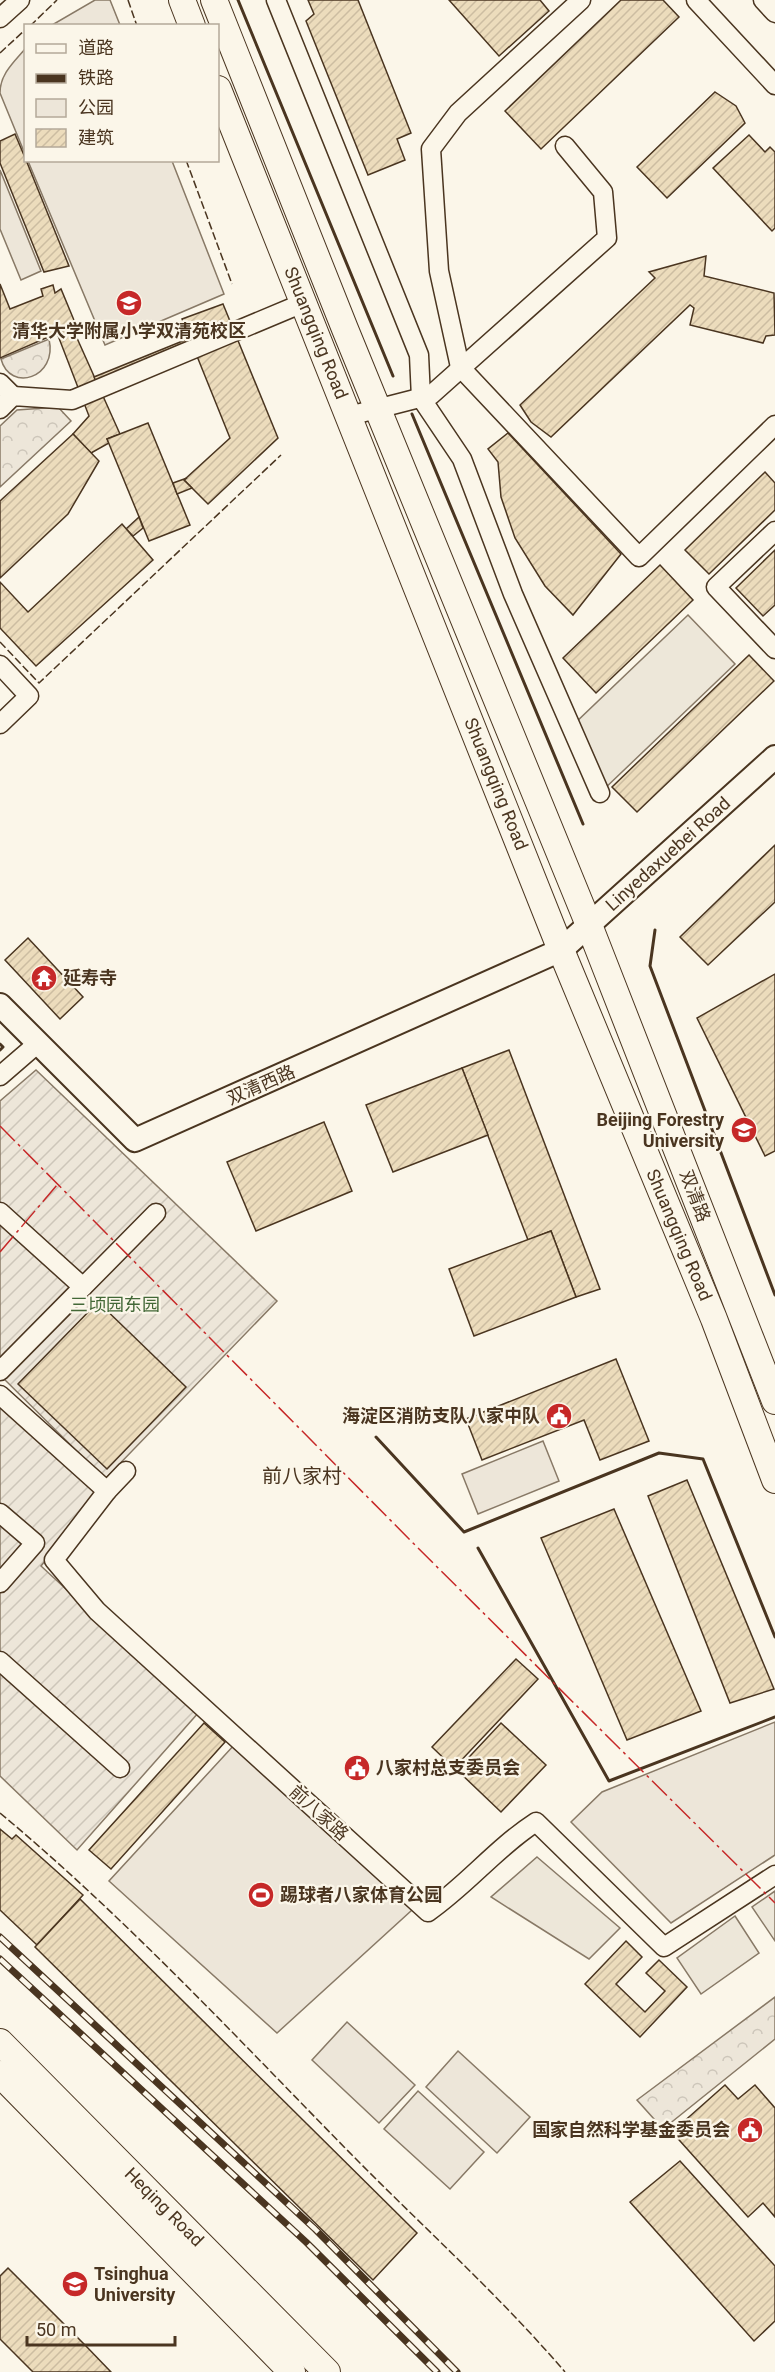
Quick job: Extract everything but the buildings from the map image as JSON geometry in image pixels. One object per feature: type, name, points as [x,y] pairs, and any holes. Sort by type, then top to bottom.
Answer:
[{"type":"main road","points":[[182,0],[191,24]]},
{"type":"main road","name":"Shuangqing Road","points":[[214,0],[589,925]]},
{"type":"main road","name":"Shuangqing Road","points":[[219,92],[561,950],[714,1319],[775,1480]]},
{"type":"main road","name":"双清路","points":[[589,925],[775,1401]]},
{"type":"main road","name":"Heqing Road","points":[[0,2042],[327,2372]]},
{"type":"main road","name":"Heqing Road","points":[[0,2074],[292,2372]]},
{"type":"street","points":[[0,18],[20,0]]},
{"type":"street","points":[[276,0],[419,355],[421,398],[462,459],[513,594],[600,793]]},
{"type":"street","points":[[581,0],[458,114],[431,149],[439,271],[460,367],[639,556],[775,426]]},
{"type":"street","points":[[696,0],[775,85]]},
{"type":"street","points":[[763,0],[775,13]]},
{"type":"street","points":[[349,416],[430,395],[608,238],[603,192],[565,146]]},
{"type":"street","points":[[0,383],[7,403],[72,400],[303,303]]},
{"type":"street","points":[[772,640],[716,587],[775,531]]},
{"type":"street","points":[[0,665],[29,696],[0,724]]},
{"type":"street","name":"Linyedaxuebei Road","points":[[561,950],[775,757]]},
{"type":"street","name":"双清西路","points":[[0,1005],[135,1140],[561,950]]},
{"type":"street","points":[[0,1076],[37,1044]]},
{"type":"street","points":[[0,1212],[83,1287]]},
{"type":"street","points":[[0,1371],[156,1213]]},
{"type":"street","points":[[0,1395],[107,1491],[126,1471]]},
{"type":"street","name":"前八家路","points":[[107,1491],[54,1560],[97,1611],[428,1912],[453,1894],[516,1835],[536,1822],[664,1947],[775,1875]]},
{"type":"street","points":[[0,1513],[35,1543],[0,1583]]},
{"type":"street","points":[[0,1661],[120,1768]]},
{"type":"green space","points":[[95,0],[110,0],[120,24],[54,24]]},
{"type":"green space","points":[[24,50],[24,152],[0,93],[2,80]]},
{"type":"green space","points":[[28,162],[172,162],[224,294],[105,345]]},
{"type":"green space","points":[[0,170],[41,271],[21,280],[0,229]]},
{"type":"green space","points":[[49,339],[50,352],[47,363],[40,371],[23,378],[14,376],[6,370],[1,359]]},
{"type":"green space","points":[[58,407],[71,421],[0,487],[0,426],[17,410]]},
{"type":"green space","name":"三顷园东园","points":[[36,1070],[277,1301],[105,1479],[0,1375],[0,1101]]},
{"type":"green space","points":[[0,1406],[99,1495],[41,1566],[199,1712],[77,1850],[0,1776]]},
{"type":"green space","points":[[543,1441],[559,1481],[478,1514],[462,1474]]},
{"type":"green space","points":[[775,1722],[775,1855],[671,1923],[571,1822],[602,1792]]},
{"type":"green space","name":"踢球者八家体育公园","points":[[235,1744],[412,1910],[277,2033],[109,1881]]},
{"type":"green space","points":[[775,1997],[775,2039],[663,2129],[637,2100]]},
{"type":"green space","points":[[347,2022],[415,2085],[379,2123],[312,2060]]},
{"type":"green space","points":[[458,2051],[530,2117],[497,2153],[426,2087]]},
{"type":"green space","points":[[418,2091],[484,2152],[450,2189],[384,2129]]},
{"type":"shaded area","points":[[688,615],[735,664],[600,793],[571,727]]},
{"type":"shaded area","points":[[537,1857],[620,1928],[589,1959],[491,1897]]},
{"type":"shaded area","points":[[775,1891],[775,1941],[752,1907]]},
{"type":"shaded area","points":[[735,1916],[759,1953],[701,1994],[677,1958]]},
{"type":"railway","points":[[0,1937],[315,2229],[457,2372]]},
{"type":"railway","points":[[0,1959],[306,2242],[437,2372]]},
{"type":"fence","points":[[32,24],[57,0]]},
{"type":"fence","points":[[128,0],[136,24]]},
{"type":"fence","points":[[0,53],[24,31]]},
{"type":"fence","points":[[187,162],[232,284]]},
{"type":"fence","points":[[0,642],[39,683],[281,455]]},
{"type":"fence","points":[[0,1813],[92,1894],[180,1980],[487,2288],[565,2372]]},
{"type":"wall","points":[[238,0],[393,376]]},
{"type":"wall","points":[[412,414],[583,824]]},
{"type":"wall","points":[[655,930],[650,966],[775,1295]]},
{"type":"wall","points":[[0,1044],[3,1047],[0,1050]]},
{"type":"wall","points":[[376,1437],[464,1532],[659,1453],[703,1459],[775,1637]]},
{"type":"wall","points":[[478,1548],[609,1781],[775,1717]]},
{"type":"power","points":[[0,1126],[416,1546],[775,1903]]},
{"type":"power","points":[[0,1252],[57,1185]]},
{"type":"place","name":"清华大学附属小学双清苑校区","points":[[129,303]]},
{"type":"place","name":"延寿寺","points":[[44,978]]},
{"type":"place","name":"Beijing Forestry University","points":[[744,1130]]},
{"type":"place","name":"海淀区消防支队八家中队","points":[[559,1416]]},
{"type":"place","name":"八家村总支委员会","points":[[357,1768]]},
{"type":"place","name":"踢球者八家体育公园","points":[[261,1895]]},
{"type":"place","name":"国家自然科学基金委员会","points":[[750,2130]]},
{"type":"place","name":"Tsinghua University","points":[[75,2284]]},
{"type":"district","name":"前八家村","points":[[302,1476]]}]
